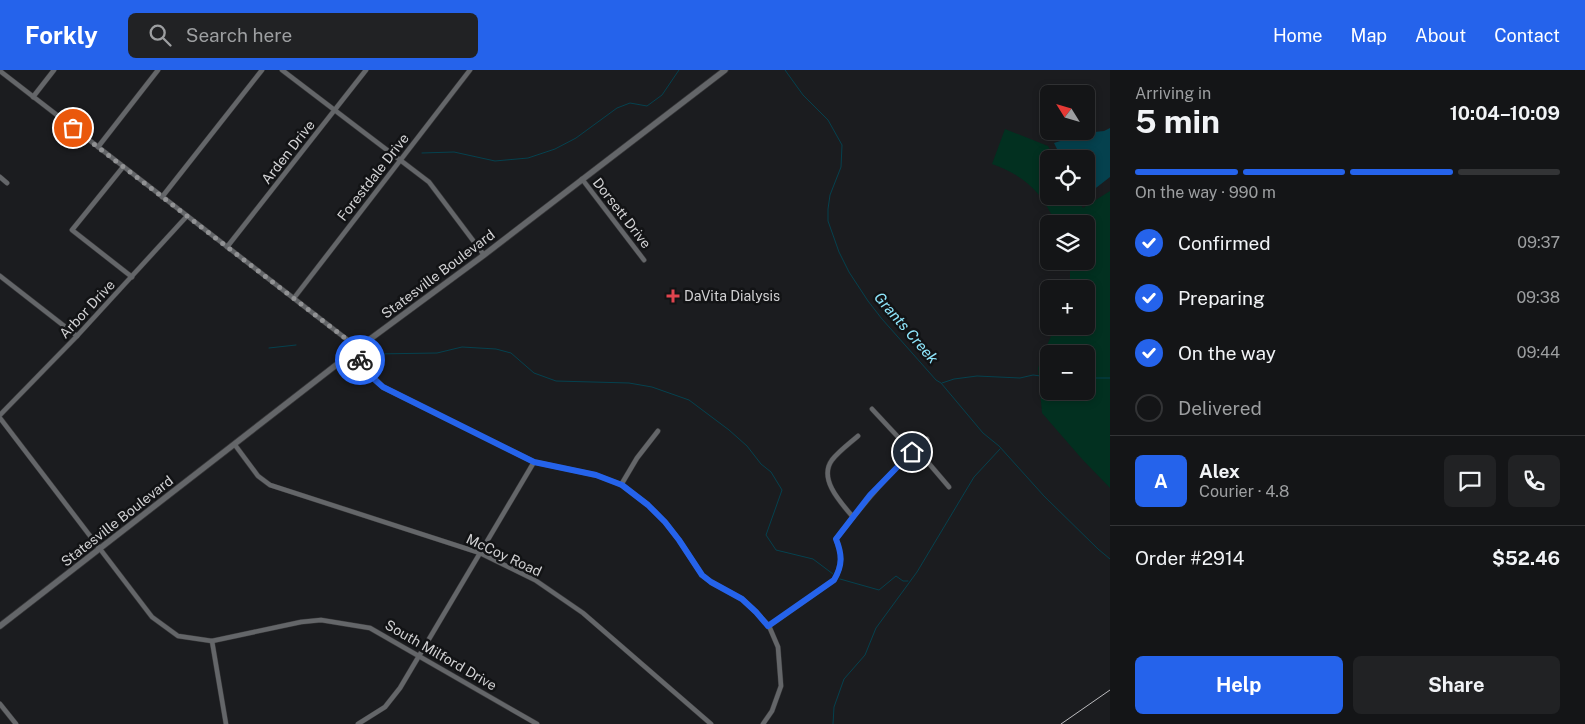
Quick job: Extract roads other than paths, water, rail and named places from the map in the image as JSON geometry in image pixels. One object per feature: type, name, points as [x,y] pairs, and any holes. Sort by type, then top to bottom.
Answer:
[{"type":"main road","name":"Statesville Boulevard","points":[[0,626],[357,350],[725,70]]},
{"type":"street","points":[[33,97],[54,70]]},
{"type":"street","points":[[98,147],[158,70]]},
{"type":"street","points":[[162,197],[262,70]]},
{"type":"street","points":[[282,70],[429,182],[484,255]]},
{"type":"street","name":"Arden Drive","points":[[227,247],[366,70]]},
{"type":"street","name":"Forestdale Drive","points":[[294,298],[470,70]]},
{"type":"street","points":[[0,71],[294,298],[357,350],[365,368],[383,387],[534,462],[596,475],[621,485],[648,505],[679,540],[702,575],[742,599],[768,626],[778,647],[781,686],[775,705],[763,724]]},
{"type":"street","points":[[123,167],[72,230],[132,277]]},
{"type":"street","points":[[0,177],[7,183]]},
{"type":"street","name":"Dorsett Drive","points":[[582,179],[644,260]]},
{"type":"street","name":"Arbor Drive","points":[[0,417],[187,216]]},
{"type":"street","points":[[0,276],[77,336]]},
{"type":"street","points":[[872,409],[912,452],[920,453],[949,487]]},
{"type":"street","name":"South Milford Drive","points":[[0,417],[99,550],[152,617],[178,636],[212,641],[301,622],[321,620],[370,628],[537,724]]},
{"type":"street","points":[[621,485],[637,458],[658,431]]},
{"type":"street","points":[[853,516],[829,484],[828,475],[831,461],[858,436]]},
{"type":"street","points":[[768,626],[834,580],[839,572],[842,553],[836,539],[870,495],[927,439]]},
{"type":"street","name":"McCoy Road","points":[[235,445],[258,476],[270,484],[480,553],[535,580],[583,613],[711,724]]},
{"type":"street","points":[[358,724],[385,707],[400,688],[534,462]]},
{"type":"street","points":[[212,641],[226,724]]},
{"type":"street","points":[[0,704],[16,724]]},
{"type":"water","points":[[1110,128],[1110,177],[1095,189],[1095,150],[1058,150],[1054,143],[1063,140],[1095,140],[1095,132]]},
{"type":"waterway","points":[[422,153],[454,152],[495,161],[528,158],[555,149],[576,138],[617,108],[630,103],[647,106],[662,95],[679,70]]},
{"type":"waterway","name":"Grants Creek","points":[[785,70],[803,95],[828,120],[842,145],[841,167],[830,195],[828,221],[839,252],[849,272],[868,301],[983,433],[999,446],[1044,496],[1110,559]]},
{"type":"waterway","points":[[269,348],[296,345]]},
{"type":"waterway","points":[[375,354],[437,353],[462,347],[496,349],[511,353],[534,373],[556,381],[629,383],[652,387],[689,400],[747,446],[761,464],[771,472],[782,490],[766,535],[776,550],[813,559],[833,574]]},
{"type":"waterway","points":[[942,383],[954,379],[977,376],[1020,378],[1033,375],[1040,376]]},
{"type":"waterway","points":[[1095,378],[1110,378]]},
{"type":"waterway","points":[[833,724],[834,707],[844,679],[865,655],[876,628],[917,572],[974,477],[1000,449]]},
{"type":"waterway","points":[[840,579],[879,590],[896,576],[903,581],[908,581]]},
{"type":"railway","points":[[1061,724],[1110,690]]},
{"type":"place","name":"DaVita Dialysis","points":[[673,296]]}]
